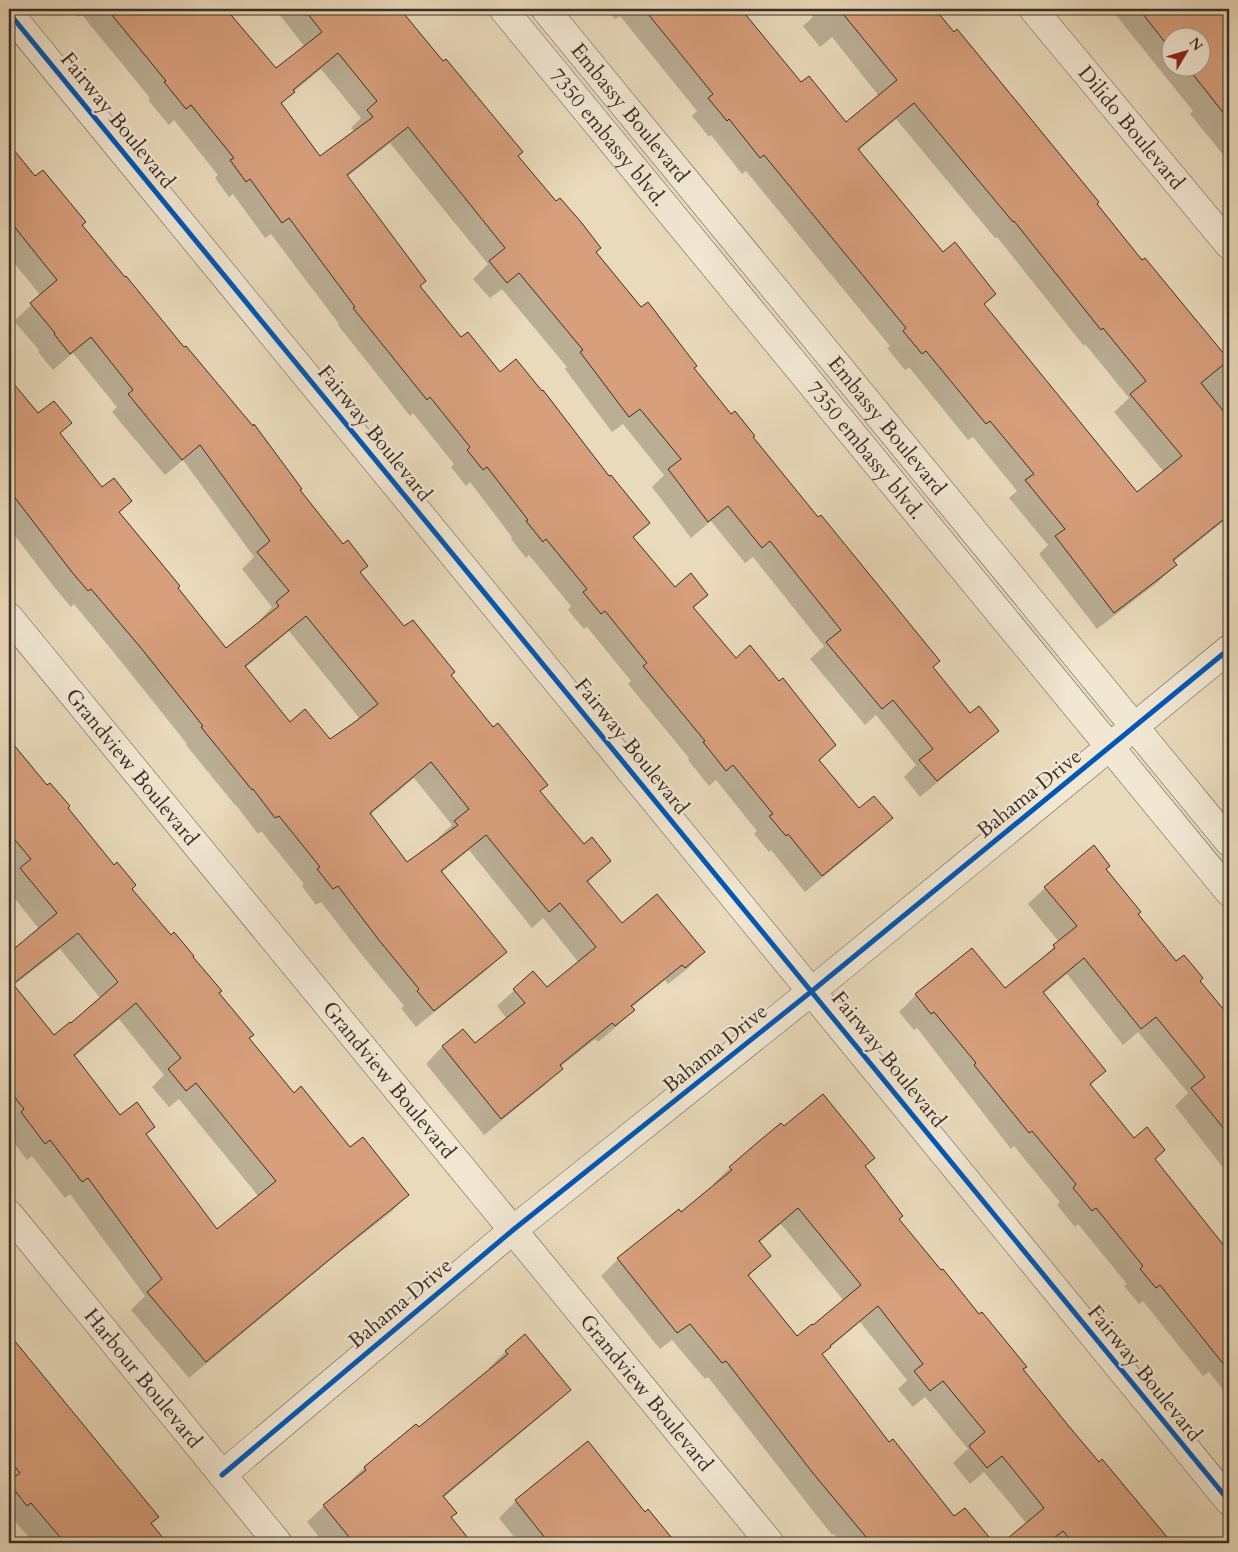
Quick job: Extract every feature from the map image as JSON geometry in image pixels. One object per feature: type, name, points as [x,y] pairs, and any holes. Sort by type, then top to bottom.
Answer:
[{"type":"street","name":"7350 embassy blvd.","points":[[503,9],[1229,892]]},
{"type":"street","name":"Embassy Boulevard","points":[[545,9],[1229,842]]},
{"type":"street","name":"Dilido Boulevard","points":[[1033,9],[1229,246]]},
{"type":"street","name":"Fairway Boulevard","points":[[9,13],[1229,1501]]},
{"type":"street","name":"Grandview Boulevard","points":[[9,617],[770,1543]]},
{"type":"street","name":"Bahama Drive","points":[[222,1474],[513,1230],[812,991],[1229,649]]},
{"type":"street","name":"Harbour Boulevard","points":[[9,1214],[278,1543]]},
{"type":"building","points":[[107,9],[226,9],[276,68],[322,32],[304,9],[400,9],[443,61],[446,59],[523,152],[518,156],[556,201],[560,198],[581,222],[601,248],[596,252],[641,307],[648,302],[697,366],[694,368],[731,414],[735,411],[755,436],[753,437],[818,517],[821,515],[940,661],[933,667],[970,713],[979,706],[999,731],[937,781],[919,760],[933,749],[893,700],[882,709],[826,642],[841,630],[770,541],[762,548],[728,506],[708,522],[668,469],[681,459],[640,409],[629,417],[580,352],[583,350],[519,273],[507,283],[489,261],[505,248],[408,127],[347,175],[426,281],[420,286],[461,337],[468,332],[500,372],[516,359],[543,390],[609,476],[611,475],[650,523],[633,537],[675,587],[691,573],[708,595],[693,607],[736,658],[750,645],[779,681],[783,678],[836,745],[819,760],[859,808],[874,796],[893,818],[822,876],[788,834],[786,836],[769,816],[773,814],[733,765],[726,771],[703,742],[705,741],[643,666],[647,663],[605,611],[601,614],[583,592],[587,589],[546,539],[543,542],[487,467],[483,470],[467,450],[470,447],[430,397],[427,400],[353,308],[355,307],[289,218],[282,223],[250,179],[246,182],[230,160],[234,158],[191,105],[186,109],[164,82],[166,81]],"holes":[[[338,53],[377,101],[367,110],[373,117],[320,156],[281,103],[295,92],[293,90]]]},
{"type":"building","points":[[644,9],[741,9],[801,82],[809,76],[846,122],[897,80],[839,9],[935,9],[954,32],[957,29],[1099,202],[1097,204],[1142,260],[1145,258],[1229,360],[1201,383],[1229,418],[1229,515],[1173,560],[1177,565],[1114,613],[1055,536],[1065,529],[1025,480],[1034,474],[990,421],[986,424],[926,351],[922,354],[903,331],[906,328],[764,155],[760,158],[729,119],[727,121],[708,98],[713,94]],"holes":[[[914,103],[1101,330],[1103,328],[1146,381],[1130,394],[1182,456],[1137,492],[984,304],[996,294],[955,242],[943,252],[858,149]]]},
{"type":"building","points":[[1139,9],[1229,9],[1229,120],[1196,78],[1210,78],[1210,28],[1160,28],[1160,36]]},
{"type":"building","points":[[9,144],[35,176],[43,170],[86,222],[82,225],[125,277],[253,426],[254,424],[302,489],[300,490],[343,544],[348,540],[368,566],[360,572],[404,626],[413,620],[455,672],[451,675],[493,727],[498,723],[548,785],[540,791],[584,844],[592,837],[611,861],[587,881],[622,923],[657,894],[705,952],[685,968],[682,965],[631,1006],[635,1010],[615,1026],[612,1023],[560,1065],[563,1069],[501,1119],[442,1046],[463,1029],[475,1043],[525,1003],[513,989],[533,971],[547,987],[596,947],[560,903],[549,912],[486,835],[441,871],[507,952],[434,1011],[417,991],[419,989],[338,886],[333,889],[317,869],[320,867],[279,816],[275,818],[252,790],[141,648],[91,589],[88,591],[71,571],[9,490],[9,378],[38,413],[54,401],[72,423],[60,433],[102,487],[114,478],[132,501],[119,512],[180,586],[178,588],[226,648],[279,606],[276,602],[289,591],[257,552],[270,541],[200,445],[182,460],[128,394],[133,390],[91,337],[70,354],[30,303],[57,280],[9,220]],"holes":[[[306,616],[378,704],[330,739],[305,709],[290,722],[245,666]],[[431,762],[469,809],[454,821],[458,825],[407,862],[370,813]]]},
{"type":"building","points":[[9,739],[47,785],[50,783],[70,806],[68,808],[114,865],[117,862],[136,885],[132,889],[171,935],[174,932],[194,956],[222,991],[219,993],[254,1035],[249,1038],[294,1093],[301,1086],[350,1147],[363,1137],[409,1195],[206,1362],[147,1292],[162,1279],[88,1178],[82,1182],[50,1140],[45,1144],[21,1112],[24,1109],[9,1090],[9,953],[57,913],[20,868],[31,859],[9,833]],"holes":[[[78,933],[118,982],[71,1023],[54,1035],[13,984]],[[136,1003],[181,1058],[168,1069],[186,1091],[196,1083],[276,1181],[217,1229],[146,1134],[155,1127],[137,1102],[120,1115],[74,1055]]]},
{"type":"building","points":[[1094,845],[1110,866],[1106,869],[1141,912],[1138,914],[1176,961],[1184,955],[1203,978],[1200,981],[1229,1016],[1229,1135],[1191,1088],[1205,1077],[1156,1017],[1141,1029],[1084,958],[1043,992],[1106,1071],[1090,1084],[1134,1138],[1147,1127],[1165,1150],[1155,1159],[1229,1252],[1229,1371],[1160,1285],[1156,1288],[1140,1269],[1143,1266],[1096,1208],[1092,1211],[1073,1188],[1076,1184],[1032,1131],[1029,1133],[974,1065],[976,1063],[934,1012],[931,1014],[915,994],[972,948],[1005,988],[1055,948],[1053,945],[1077,926],[1044,887]]},
{"type":"building","points":[[823,1094],[875,1158],[865,1166],[903,1216],[899,1219],[979,1314],[982,1312],[1027,1367],[1023,1369],[1099,1462],[1102,1459],[1172,1543],[1073,1543],[1063,1531],[1048,1543],[1002,1543],[1044,1508],[1002,1456],[987,1468],[969,1446],[985,1432],[943,1381],[930,1391],[914,1371],[923,1364],[878,1306],[822,1354],[889,1442],[893,1439],[954,1516],[965,1508],[994,1543],[871,1543],[812,1472],[726,1361],[722,1363],[690,1324],[677,1333],[617,1258],[679,1209],[681,1212],[732,1170],[729,1167],[781,1123],[784,1126]],"holes":[[[798,1208],[861,1285],[797,1336],[748,1275],[771,1256],[759,1241]]]},
{"type":"building","points":[[9,1334],[159,1517],[151,1523],[167,1543],[65,1543],[31,1503],[27,1506],[9,1483],[20,1473],[9,1459]]},
{"type":"building","points":[[525,1334],[571,1390],[443,1496],[457,1513],[451,1517],[472,1543],[354,1543],[323,1505],[366,1470],[364,1467],[416,1424],[419,1427],[508,1354],[505,1351]]},
{"type":"building","points":[[588,1441],[645,1512],[648,1509],[676,1543],[549,1543],[515,1500]]},
{"type":"cycle path","points":[[9,13],[1229,1501]]},
{"type":"cycle path","points":[[222,1475],[513,1230],[812,991],[1229,649]]}]
